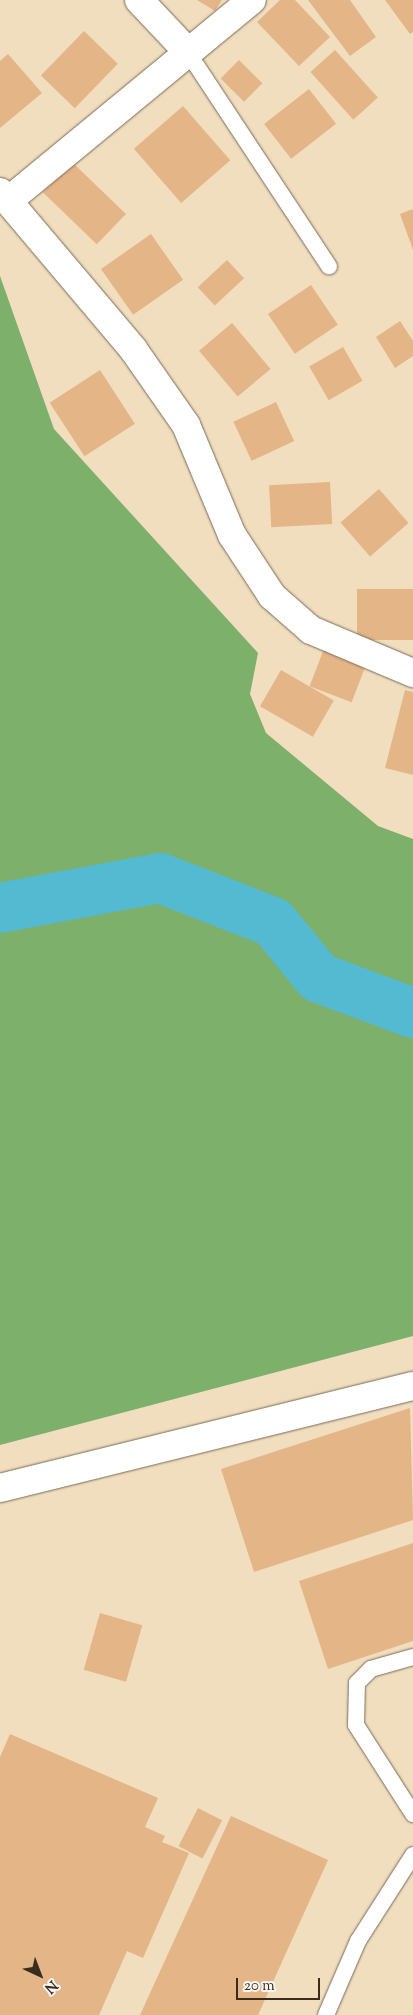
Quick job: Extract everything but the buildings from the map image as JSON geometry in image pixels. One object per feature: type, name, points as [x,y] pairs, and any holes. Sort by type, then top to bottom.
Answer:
[{"type":"street","points":[[139,0],[187,51]]},
{"type":"street","points":[[252,0],[4,196],[134,349],[186,425],[232,535],[272,596],[311,630],[413,673]]},
{"type":"street","points":[[0,1488],[413,1386]]},
{"type":"lane","points":[[187,51],[329,266]]},
{"type":"lane","points":[[413,1657],[372,1668],[357,1682],[356,1725],[413,1814]]},
{"type":"lane","points":[[326,2015],[358,1941],[413,1855]]},
{"type":"green space","points":[[0,276],[54,429],[258,653],[250,694],[266,733],[378,826],[413,839],[413,1336],[0,1445]]},
{"type":"waterway","points":[[0,908],[160,878],[273,922],[319,978],[413,1013]]}]
